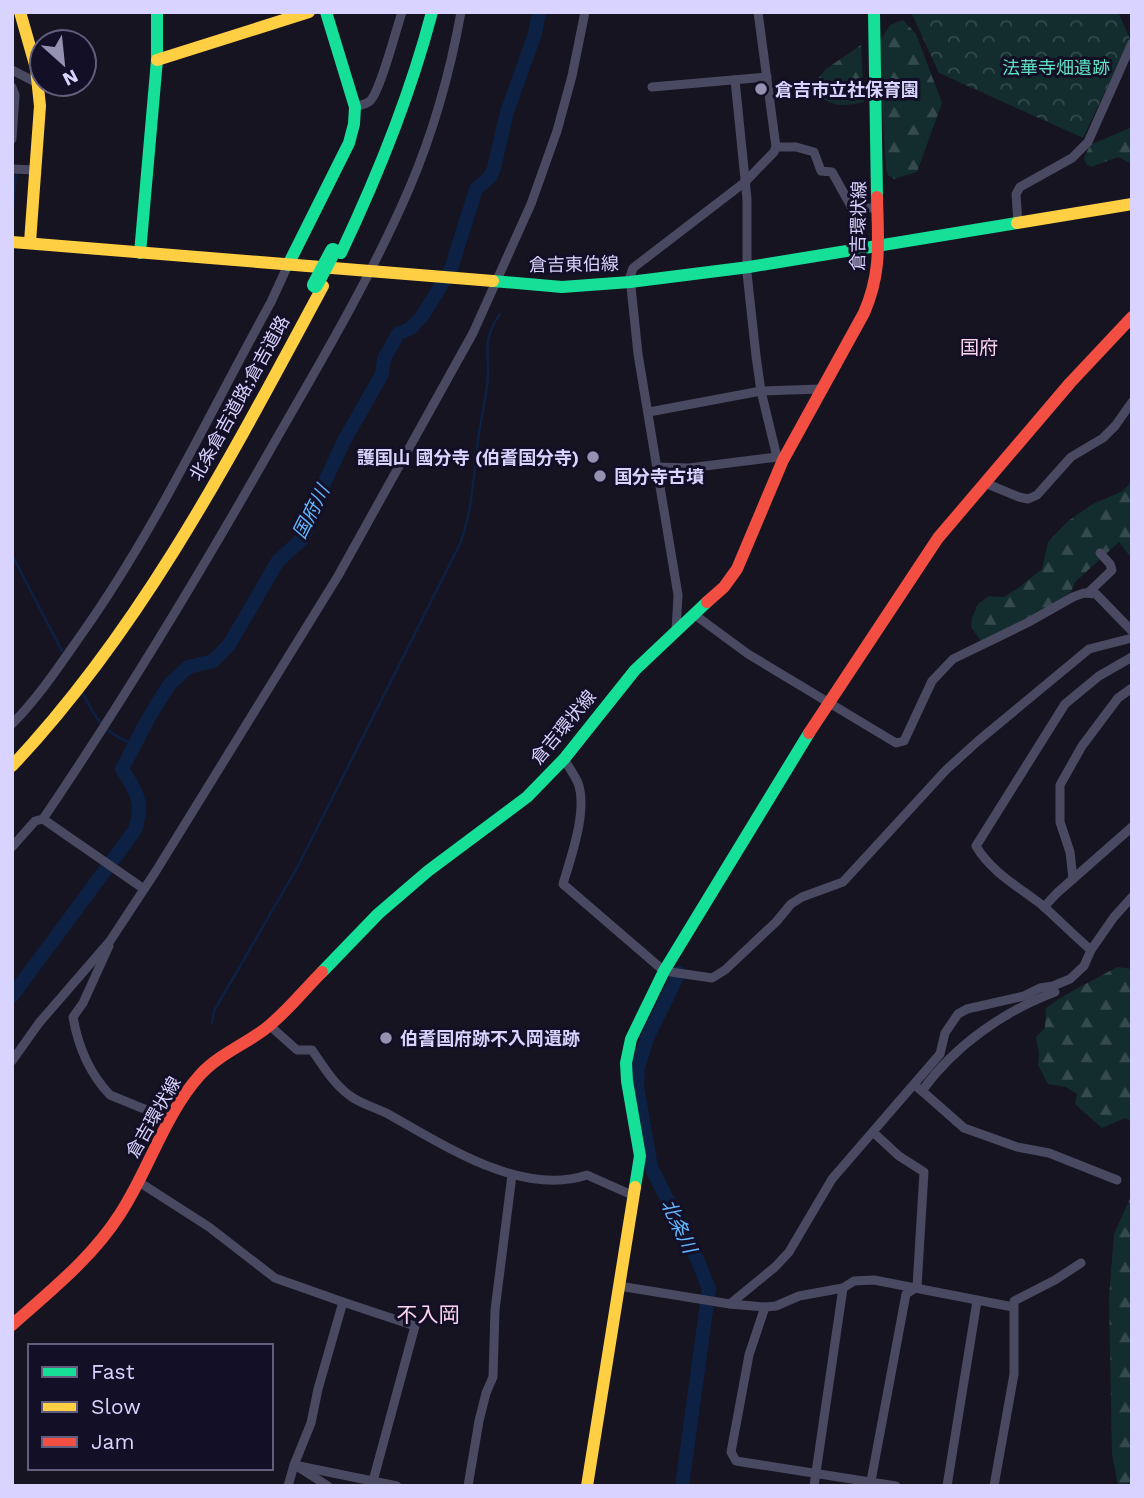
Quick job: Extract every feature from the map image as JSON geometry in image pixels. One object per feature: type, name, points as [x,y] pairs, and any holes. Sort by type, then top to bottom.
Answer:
[{"type":"main road","points":[[20,12],[28,42]]},
{"type":"main road","points":[[140,253],[157,60],[157,12]]},
{"type":"main road","points":[[157,60],[309,12]]},
{"type":"main road","points":[[288,265],[349,143],[354,124],[355,107],[326,12]]},
{"type":"main road","name":"北条倉吉道路;倉吉道路","points":[[337,252],[397,108],[425,12]]},
{"type":"main road","name":"北条倉吉道路;倉吉道路","points":[[12,754],[58,705],[126,609],[226,447],[319,285],[395,135],[417,71],[432,12]]},
{"type":"main road","name":"倉吉環状線","points":[[13,1324],[71,1274],[119,1217],[171,1120],[200,1075],[212,1064],[257,1036],[378,914],[428,871],[527,797],[564,759],[635,670],[695,615],[737,569],[780,458],[864,313],[874,290],[878,268],[878,208],[874,12]]},
{"type":"main road","points":[[30,242],[40,98]]},
{"type":"main road","name":"倉吉東伯線","points":[[12,242],[562,287],[630,282],[749,267],[1132,204]]},
{"type":"main road","name":"北条倉吉道路;倉吉道路","points":[[12,766],[64,710],[133,613],[240,440],[319,285]]},
{"type":"main road","points":[[587,1486],[640,1156],[627,1080],[626,1063],[631,1039],[664,971],[829,701],[937,538],[1070,383],[1132,317]]},
{"type":"street","points":[[355,107],[372,99],[380,85],[402,12]]},
{"type":"street","points":[[46,820],[171,620],[337,335],[409,189],[431,130],[455,46],[461,12]]},
{"type":"street","points":[[12,1061],[38,1023],[110,941],[144,889],[338,576],[473,333],[490,281],[504,268],[557,131],[585,12]]},
{"type":"street","points":[[760,13],[776,147]]},
{"type":"street","points":[[1018,223],[1016,194],[1020,187],[1072,158],[1088,142],[1132,43]]},
{"type":"street","points":[[12,70],[28,78]]},
{"type":"street","points":[[652,87],[766,77]]},
{"type":"street","points":[[658,467],[689,468],[780,458],[761,391],[747,273],[749,267],[745,181],[735,80]]},
{"type":"street","points":[[12,87],[15,95],[12,139]]},
{"type":"street","points":[[776,147],[814,152],[821,171],[832,172],[852,208],[878,208]]},
{"type":"street","points":[[676,631],[678,595],[630,282],[633,268],[745,181],[776,147]]},
{"type":"street","points":[[12,169],[34,170]]},
{"type":"street","points":[[12,724],[66,657],[97,613],[152,525],[288,265]]},
{"type":"street","points":[[649,412],[761,391],[821,389]]},
{"type":"street","points":[[985,483],[1019,497],[1028,499],[1037,495],[1071,457],[1103,438],[1132,402]]},
{"type":"street","points":[[1088,593],[1112,570],[1100,553]]},
{"type":"street","points":[[695,615],[748,654],[896,743],[904,741],[932,681],[953,659],[1073,597],[1096,594],[1132,631]]},
{"type":"street","points":[[564,759],[578,783],[581,799],[574,848],[563,884],[664,971],[712,978],[726,970],[791,904],[802,897],[843,882],[946,770],[1089,649],[1132,638]]},
{"type":"street","points":[[1091,950],[1044,907],[994,868],[976,846],[1065,704],[1099,676],[1132,657]]},
{"type":"street","points":[[1073,879],[1070,852],[1060,822],[1060,785],[1082,746],[1118,698],[1132,688]]},
{"type":"street","points":[[12,847],[35,821],[46,820],[144,889]]},
{"type":"street","points":[[1044,907],[1132,827]]},
{"type":"street","points":[[918,1088],[940,1054],[945,1033],[958,1014],[967,1009],[1024,996],[1070,979],[1084,966],[1091,950],[1132,897]]},
{"type":"street","points":[[110,941],[83,1003],[73,1017],[79,1043],[89,1065],[110,1095],[171,1120]]},
{"type":"street","points":[[730,1304],[789,1252],[832,1180],[918,1088],[990,1026],[1032,1000],[1055,992]]},
{"type":"street","points":[[269,1025],[297,1050],[312,1050],[333,1081],[351,1097],[481,1163],[512,1175],[545,1182],[569,1181],[587,1175],[632,1195]]},
{"type":"street","points":[[918,1088],[964,1128],[1017,1147],[1049,1153],[1117,1180]]},
{"type":"street","points":[[874,1133],[899,1156],[924,1172],[918,1287]]},
{"type":"street","points":[[468,1486],[479,1420],[493,1377],[495,1310],[512,1175]]},
{"type":"street","points":[[139,1182],[200,1221],[275,1278],[415,1326],[373,1481]]},
{"type":"street","points":[[994,1486],[1014,1374],[1014,1301],[1081,1264]]},
{"type":"street","points":[[619,1286],[765,1307],[776,1306],[799,1296],[843,1288],[854,1281],[874,1280],[1013,1307]]},
{"type":"street","points":[[871,1481],[906,1294],[918,1287]]},
{"type":"street","points":[[814,1486],[843,1288]]},
{"type":"street","points":[[947,1486],[977,1301]]},
{"type":"street","points":[[288,1486],[311,1423],[342,1302]]},
{"type":"street","points":[[765,1307],[749,1355],[732,1458],[736,1461],[896,1486]]},
{"type":"street","points":[[294,1465],[397,1486]]},
{"type":"street","points":[[294,1465],[328,1486]]},
{"type":"green space","name":"法華寺畑遺跡","points":[[911,12],[1118,12],[1130,39],[1083,138],[939,73]]},
{"type":"green space","points":[[903,20],[916,34],[942,103],[917,172],[894,179],[886,170],[878,44],[890,25]]},
{"type":"green space","points":[[861,45],[864,102],[840,105],[817,95],[816,81],[826,69]]},
{"type":"green space","points":[[1132,127],[1132,164],[1118,157],[1091,167],[1086,164],[1084,158],[1090,145]]},
{"type":"green space","points":[[1132,481],[1132,559],[1119,542],[1075,582],[1071,592],[1035,619],[983,644],[971,627],[978,604],[989,596],[1004,597],[1021,586],[1042,569],[1048,542],[1068,521],[1093,504],[1123,491]]},
{"type":"green space","points":[[1117,967],[1132,969],[1132,1122],[1125,1118],[1102,1128],[1075,1104],[1077,1094],[1066,1087],[1048,1084],[1038,1065],[1036,1037],[1045,1028],[1046,1008]]},
{"type":"green space","points":[[1132,1194],[1132,1486],[1118,1486],[1112,1454],[1109,1298],[1114,1234]]},
{"type":"waterway","name":"国府川","points":[[12,996],[135,830],[139,812],[138,798],[122,769],[149,717],[169,685],[188,667],[213,661],[229,645],[278,561],[303,538],[321,490],[345,439],[382,374],[384,359],[398,334],[411,328],[423,315],[451,269],[476,189],[490,177],[494,168],[507,112],[535,34],[539,12]]},
{"type":"waterway","points":[[12,217],[16,174]]},
{"type":"waterway","points":[[212,1023],[214,1011],[298,866],[459,546],[472,494],[487,386],[488,341],[500,314]]},
{"type":"waterway","points":[[12,555],[62,651]]},
{"type":"waterway","points":[[83,694],[102,726],[134,745]]},
{"type":"waterway","name":"北条川","points":[[679,973],[648,1036],[638,1067],[637,1086],[651,1167],[709,1289],[682,1486]]},
{"type":"traffic: fast","points":[[140,253],[157,60],[157,12]]},
{"type":"traffic: fast","points":[[288,265],[349,143],[354,124],[355,107],[326,12]]},
{"type":"traffic: fast","points":[[341,253],[392,135],[432,12]]},
{"type":"traffic: fast","points":[[874,12],[877,197]]},
{"type":"traffic: fast","points":[[493,281],[562,287],[630,282],[749,267],[1017,223]]},
{"type":"traffic: fast","points":[[315,285],[333,251]]},
{"type":"traffic: fast","points":[[322,972],[378,914],[428,871],[527,797],[564,759],[635,670],[707,602]]},
{"type":"traffic: fast","points":[[635,1187],[640,1156],[627,1081],[626,1063],[631,1039],[664,971],[809,733]]},
{"type":"traffic: slow","points":[[20,12],[36,68],[40,106],[30,242]]},
{"type":"traffic: slow","points":[[157,60],[309,12]]},
{"type":"traffic: slow","points":[[1017,223],[1132,204]]},
{"type":"traffic: slow","points":[[12,242],[493,281]]},
{"type":"traffic: slow","points":[[12,766],[103,656],[144,597],[220,475],[323,286]]},
{"type":"traffic: slow","points":[[587,1486],[635,1187]]},
{"type":"traffic: jam","points":[[707,602],[724,587],[737,569],[783,460],[864,313],[876,270],[877,197]]},
{"type":"traffic: jam","points":[[809,733],[938,538],[1070,383],[1132,317]]},
{"type":"traffic: jam","points":[[12,1325],[70,1273],[109,1230],[130,1197],[176,1107],[200,1075],[273,1023],[322,972]]},
{"type":"place","name":"倉吉市立社保育園","points":[[761,89]]},
{"type":"place","name":"護国山 國分寺 (伯耆国分寺)","points":[[593,457]]},
{"type":"place","name":"国分寺古墳","points":[[600,476]]},
{"type":"place","name":"伯耆国府跡不入岡遺跡","points":[[386,1038]]},
{"type":"district","name":"国府","points":[[979,347]]},
{"type":"district","name":"不入岡","points":[[428,1314]]}]
